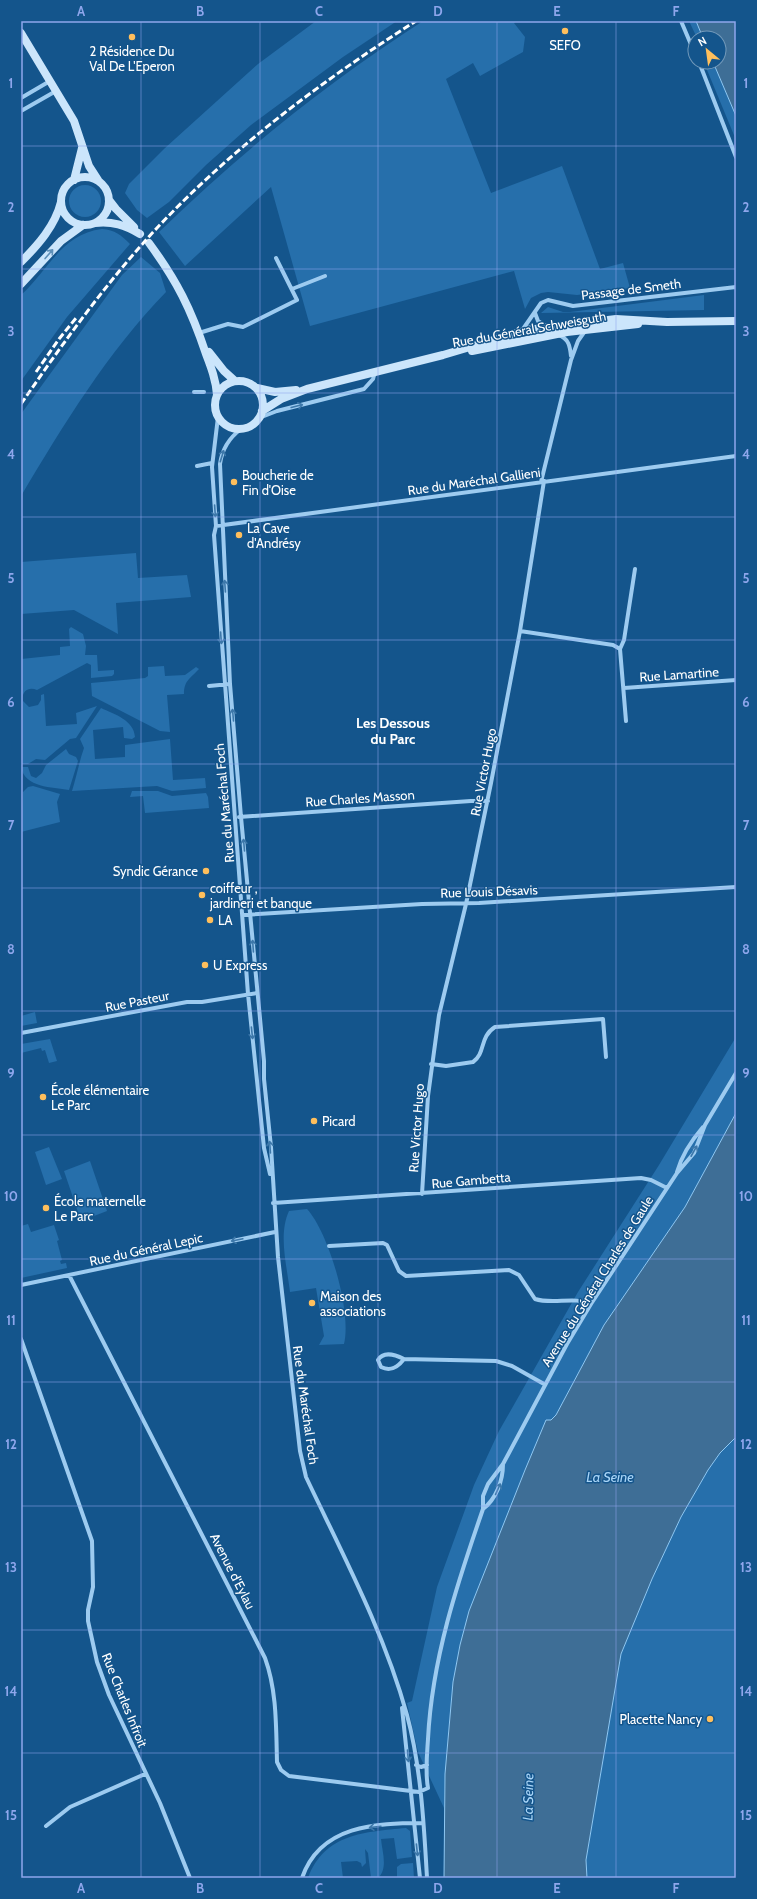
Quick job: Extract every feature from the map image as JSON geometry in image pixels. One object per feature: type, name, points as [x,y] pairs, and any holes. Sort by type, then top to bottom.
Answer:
[{"type":"main road","points":[[21,33],[74,121],[89,166],[106,189],[109,200],[140,234],[126,226],[103,222],[83,225],[76,223],[65,214],[61,200]]},
{"type":"main road","points":[[74,180],[82,146]]},
{"type":"main road","points":[[21,262],[51,227],[58,215],[65,188],[74,180],[82,177],[90,177],[98,180]]},
{"type":"main road","points":[[92,224],[105,215],[109,200]]},
{"type":"main road","points":[[21,284],[61,241],[83,225]]},
{"type":"main road","points":[[149,242],[170,270],[180,289],[203,343],[216,383],[217,395],[215,406],[218,417],[228,426],[241,429],[252,425],[261,414],[262,398],[257,388],[247,382],[235,381],[224,386],[217,395]]},
{"type":"main road","name":"Rue du Général Schweisguth","points":[[261,414],[281,399],[306,389],[443,355],[551,331],[616,319],[667,322],[736,321]]},
{"type":"main road","name":"Rue du Général Schweisguth","points":[[443,355],[517,332],[589,329],[667,322]]},
{"type":"main road","points":[[203,343],[215,361],[235,381]]},
{"type":"main road","name":"Rue du Général Schweisguth","points":[[257,388],[275,392],[306,389]]},
{"type":"street","points":[[681,21],[687,35]]},
{"type":"street","points":[[702,70],[736,157]]},
{"type":"street","points":[[21,98],[50,81]]},
{"type":"street","points":[[21,112],[56,91]]},
{"type":"street","points":[[199,333],[228,324],[243,327],[297,300],[276,258]]},
{"type":"street","points":[[292,289],[325,276]]},
{"type":"street","name":"Passage de Smeth","points":[[517,332],[523,329],[538,306],[548,300],[574,306],[736,287]]},
{"type":"street","points":[[534,313],[540,322],[551,331]]},
{"type":"street","name":"Rue Victor Hugo","points":[[422,1194],[424,1138],[431,1064],[439,1015],[466,904],[488,801],[520,630],[542,481],[571,360],[580,337],[589,329]]},
{"type":"street","name":"Rue Victor Hugo","points":[[551,331],[562,336],[568,342],[571,360]]},
{"type":"street","points":[[261,414],[364,389],[373,379],[375,372]]},
{"type":"street","points":[[194,392],[204,392]]},
{"type":"street","name":"Rue du Maréchal Foch","points":[[218,417],[212,463],[216,526],[214,535],[248,994],[264,1148],[274,1203],[275,1232],[300,1451],[306,1477],[369,1612],[395,1677],[406,1715],[416,1765],[424,1823],[428,1878]]},
{"type":"street","name":"Rue du Maréchal Foch","points":[[241,429],[230,439],[221,458],[219,470],[224,525],[222,539],[230,684],[264,1061],[264,1079],[271,1148],[272,1186]]},
{"type":"street","name":"Rue du Maréchal Gallieni","points":[[216,526],[736,456]]},
{"type":"street","points":[[196,466],[212,463]]},
{"type":"street","name":"Rue Lamartine","points":[[626,721],[620,649],[624,640],[635,569]]},
{"type":"street","points":[[520,630],[613,645],[620,649]]},
{"type":"street","name":"Rue Lamartine","points":[[624,688],[736,680]]},
{"type":"street","points":[[209,686],[230,684]]},
{"type":"street","name":"Rue Charles Masson","points":[[235,817],[471,800],[488,801]]},
{"type":"street","name":"Rue Louis Désavis","points":[[243,915],[430,904],[466,904],[736,886]]},
{"type":"street","name":"Rue Pasteur","points":[[21,1033],[187,1002],[202,1002],[257,993]]},
{"type":"street","points":[[431,1064],[446,1066],[473,1062],[480,1055],[485,1036],[494,1027],[603,1019],[606,1057]]},
{"type":"street","name":"Avenue du Général Charles de Gaule","points":[[419,1792],[428,1788],[426,1780],[431,1701],[442,1646],[455,1590],[483,1509],[483,1496],[488,1484],[503,1464],[544,1384],[591,1304],[677,1173],[694,1153],[705,1125],[736,1073]]},
{"type":"street","name":"Avenue du Général Charles de Gaule","points":[[677,1173],[682,1157],[694,1137],[705,1125]]},
{"type":"street","name":"Rue Gambetta","points":[[274,1203],[422,1194],[530,1184],[641,1178],[652,1180],[667,1188]]},
{"type":"street","name":"Rue du Général Lepic","points":[[21,1286],[275,1232]]},
{"type":"street","points":[[329,1246],[383,1243],[387,1245],[399,1271],[406,1276],[509,1270],[519,1275],[535,1299],[547,1302],[580,1301],[591,1304]]},
{"type":"street","name":"Avenue d'Eylau","points":[[69,1275],[265,1658],[271,1675],[275,1704],[278,1762],[281,1770],[289,1776],[419,1792]]},
{"type":"street","name":"Rue Charles Infroit","points":[[21,1339],[92,1541],[93,1587],[88,1610],[92,1647],[109,1695],[162,1810],[190,1878]]},
{"type":"street","points":[[404,1359],[396,1367],[390,1370],[381,1367],[378,1360],[382,1355],[386,1354],[404,1359],[496,1361],[512,1366],[544,1384]]},
{"type":"street","name":"Avenue du Général Charles de Gaule","points":[[483,1509],[491,1503],[498,1489],[503,1473],[503,1464]]},
{"type":"street","name":"Rue du Maréchal Foch","points":[[402,1703],[420,1878]]},
{"type":"street","points":[[416,1765],[421,1767],[427,1764]]},
{"type":"street","points":[[46,1826],[70,1808],[145,1774]]},
{"type":"street","points":[[410,1791],[424,1784],[426,1780]]},
{"type":"street","points":[[302,1878],[308,1862],[315,1854],[323,1845],[341,1834],[360,1828],[424,1823]]},
{"type":"shaded area","points":[[316,21],[397,21],[343,57],[251,125],[206,165],[169,202],[147,218],[137,210],[125,193],[129,184],[165,148],[258,64]]},
{"type":"shaded area","points":[[423,21],[517,21],[514,23],[525,37],[523,52],[480,76],[473,63],[446,79],[491,193],[562,166],[600,269],[623,263],[630,288],[577,295],[548,292],[541,293],[531,298],[525,309],[514,271],[310,326],[271,187],[185,266],[159,232],[221,174],[286,120],[353,69]]},
{"type":"shaded area","points":[[689,21],[696,21],[700,30],[693,30]]},
{"type":"shaded area","points":[[707,70],[716,70],[736,116],[736,140]]},
{"type":"shaded area","points":[[82,185],[88,185],[97,189],[101,201],[97,213],[88,217],[82,217],[73,213],[69,204],[69,198],[73,189]]},
{"type":"shaded area","points":[[102,229],[111,230],[124,238],[130,244],[67,317],[21,381],[21,295],[66,245],[88,232]]},
{"type":"shaded area","points":[[141,257],[160,273],[166,292],[124,339],[106,364],[70,416],[21,496],[21,414],[122,275]]},
{"type":"shaded area","points":[[704,295],[704,310],[541,313],[548,307],[563,312],[570,312]]},
{"type":"shaded area","points":[[136,553],[138,578],[187,575],[191,597],[116,603],[118,634],[74,610],[21,614],[21,562]]},
{"type":"shaded area","points":[[71,627],[83,634],[86,646],[85,655],[97,655],[98,671],[114,670],[114,674],[112,676],[91,678],[91,665],[87,663],[37,690],[28,689],[23,695],[23,701],[29,707],[38,705],[41,700],[41,695],[44,694],[46,726],[77,724],[76,713],[97,706],[76,738],[70,739],[45,760],[36,759],[28,764],[22,764],[21,659],[60,655],[60,647],[70,646],[69,629]]},
{"type":"shaded area","points":[[164,666],[165,676],[185,675],[196,667],[199,669],[185,685],[184,694],[167,695],[170,732],[160,731],[92,696],[91,683],[145,678],[148,676],[148,667]]},
{"type":"shaded area","points":[[101,708],[117,715],[127,722],[134,731],[135,737],[132,739],[124,738],[123,727],[93,730],[95,759],[125,757],[125,745],[170,739],[173,780],[205,778],[206,788],[172,791],[157,786],[72,791],[84,748],[80,739]]},
{"type":"shaded area","points":[[66,749],[69,754],[76,757],[78,761],[69,790],[47,787],[33,783],[24,774],[21,767],[28,767],[31,776],[36,778],[42,773],[46,765]]},
{"type":"shaded area","points":[[33,786],[60,794],[57,802],[60,822],[21,832],[23,792],[28,787]]},
{"type":"shaded area","points":[[132,791],[158,791],[172,796],[206,793],[209,808],[145,813],[143,796],[130,797]]},
{"type":"shaded area","points":[[35,1012],[37,1023],[21,1026],[21,1016]]},
{"type":"shaded area","points":[[736,1037],[736,1113],[685,1207],[604,1325],[556,1415],[551,1420],[525,1470],[470,1611],[460,1645],[453,1682],[445,1774],[444,1808],[418,1752],[407,1703],[412,1701],[437,1587],[474,1485],[499,1431],[578,1292],[659,1165]]},
{"type":"shaded area","points":[[50,1039],[57,1061],[49,1063],[45,1050],[42,1051],[41,1048],[21,1053],[21,1044]]},
{"type":"shaded area","points":[[49,1147],[62,1179],[46,1185],[35,1152]]},
{"type":"shaded area","points":[[90,1161],[107,1211],[81,1221],[64,1171]]},
{"type":"shaded area","points":[[307,1209],[315,1220],[323,1236],[337,1274],[345,1313],[346,1330],[344,1344],[319,1345],[324,1336],[316,1288],[290,1292],[284,1251],[284,1230],[286,1220],[289,1211]]},
{"type":"shaded area","points":[[28,1224],[31,1232],[54,1225],[59,1240],[57,1241],[62,1260],[60,1261],[61,1264],[66,1263],[67,1268],[21,1278],[21,1226]]},
{"type":"shaded area","points":[[736,1437],[736,1878],[587,1878],[586,1860],[621,1654],[652,1579],[681,1517],[708,1470],[720,1453]]},
{"type":"shaded area","points":[[406,1828],[410,1831],[412,1857],[397,1859],[394,1838],[381,1839],[384,1864],[382,1873],[379,1877],[371,1878],[368,1853],[365,1849],[366,1863],[362,1867],[361,1863],[357,1861],[341,1862],[343,1878],[308,1878],[315,1863],[336,1843],[361,1834]]},
{"type":"shaded area","points":[[413,1863],[414,1878],[397,1878],[397,1867],[401,1864]]},
{"type":"water","points":[[696,21],[736,21],[736,116],[716,70],[727,70],[727,30],[700,30]]},
{"type":"water","name":"La Seine","points":[[736,1113],[736,1437],[720,1453],[708,1470],[681,1517],[652,1579],[621,1654],[586,1860],[587,1878],[444,1878],[445,1774],[453,1682],[460,1645],[469,1611],[546,1420],[551,1420],[556,1415],[604,1325],[685,1207]]},
{"type":"railway","points":[[21,404],[102,292],[156,229],[185,199],[247,143],[313,91],[416,21]]},
{"type":"railway","points":[[36,372],[76,318]]},
{"type":"place","name":"SEFO","points":[[565,31]]},
{"type":"place","name":"2 Résidence Du Val De L'Eperon","points":[[132,37]]},
{"type":"place","name":"Boucherie de Fin d'Oise","points":[[234,482]]},
{"type":"place","name":"La Cave d'Andrésy","points":[[239,535]]},
{"type":"place","name":"Syndic Gérance","points":[[206,871]]},
{"type":"place","name":"coiffeur , jardineri et banque","points":[[202,895]]},
{"type":"place","name":"LA","points":[[210,920]]},
{"type":"place","name":"U Express","points":[[205,965]]},
{"type":"place","name":"École élémentaire Le Parc","points":[[43,1097]]},
{"type":"place","name":"Picard","points":[[314,1121]]},
{"type":"place","name":"École maternelle Le Parc","points":[[46,1208]]},
{"type":"place","name":"Maison des associations","points":[[312,1303]]},
{"type":"place","name":"Placette Nancy","points":[[710,1719]]},
{"type":"district","name":"Les Dessous du Parc","points":[[393,732]]}]
